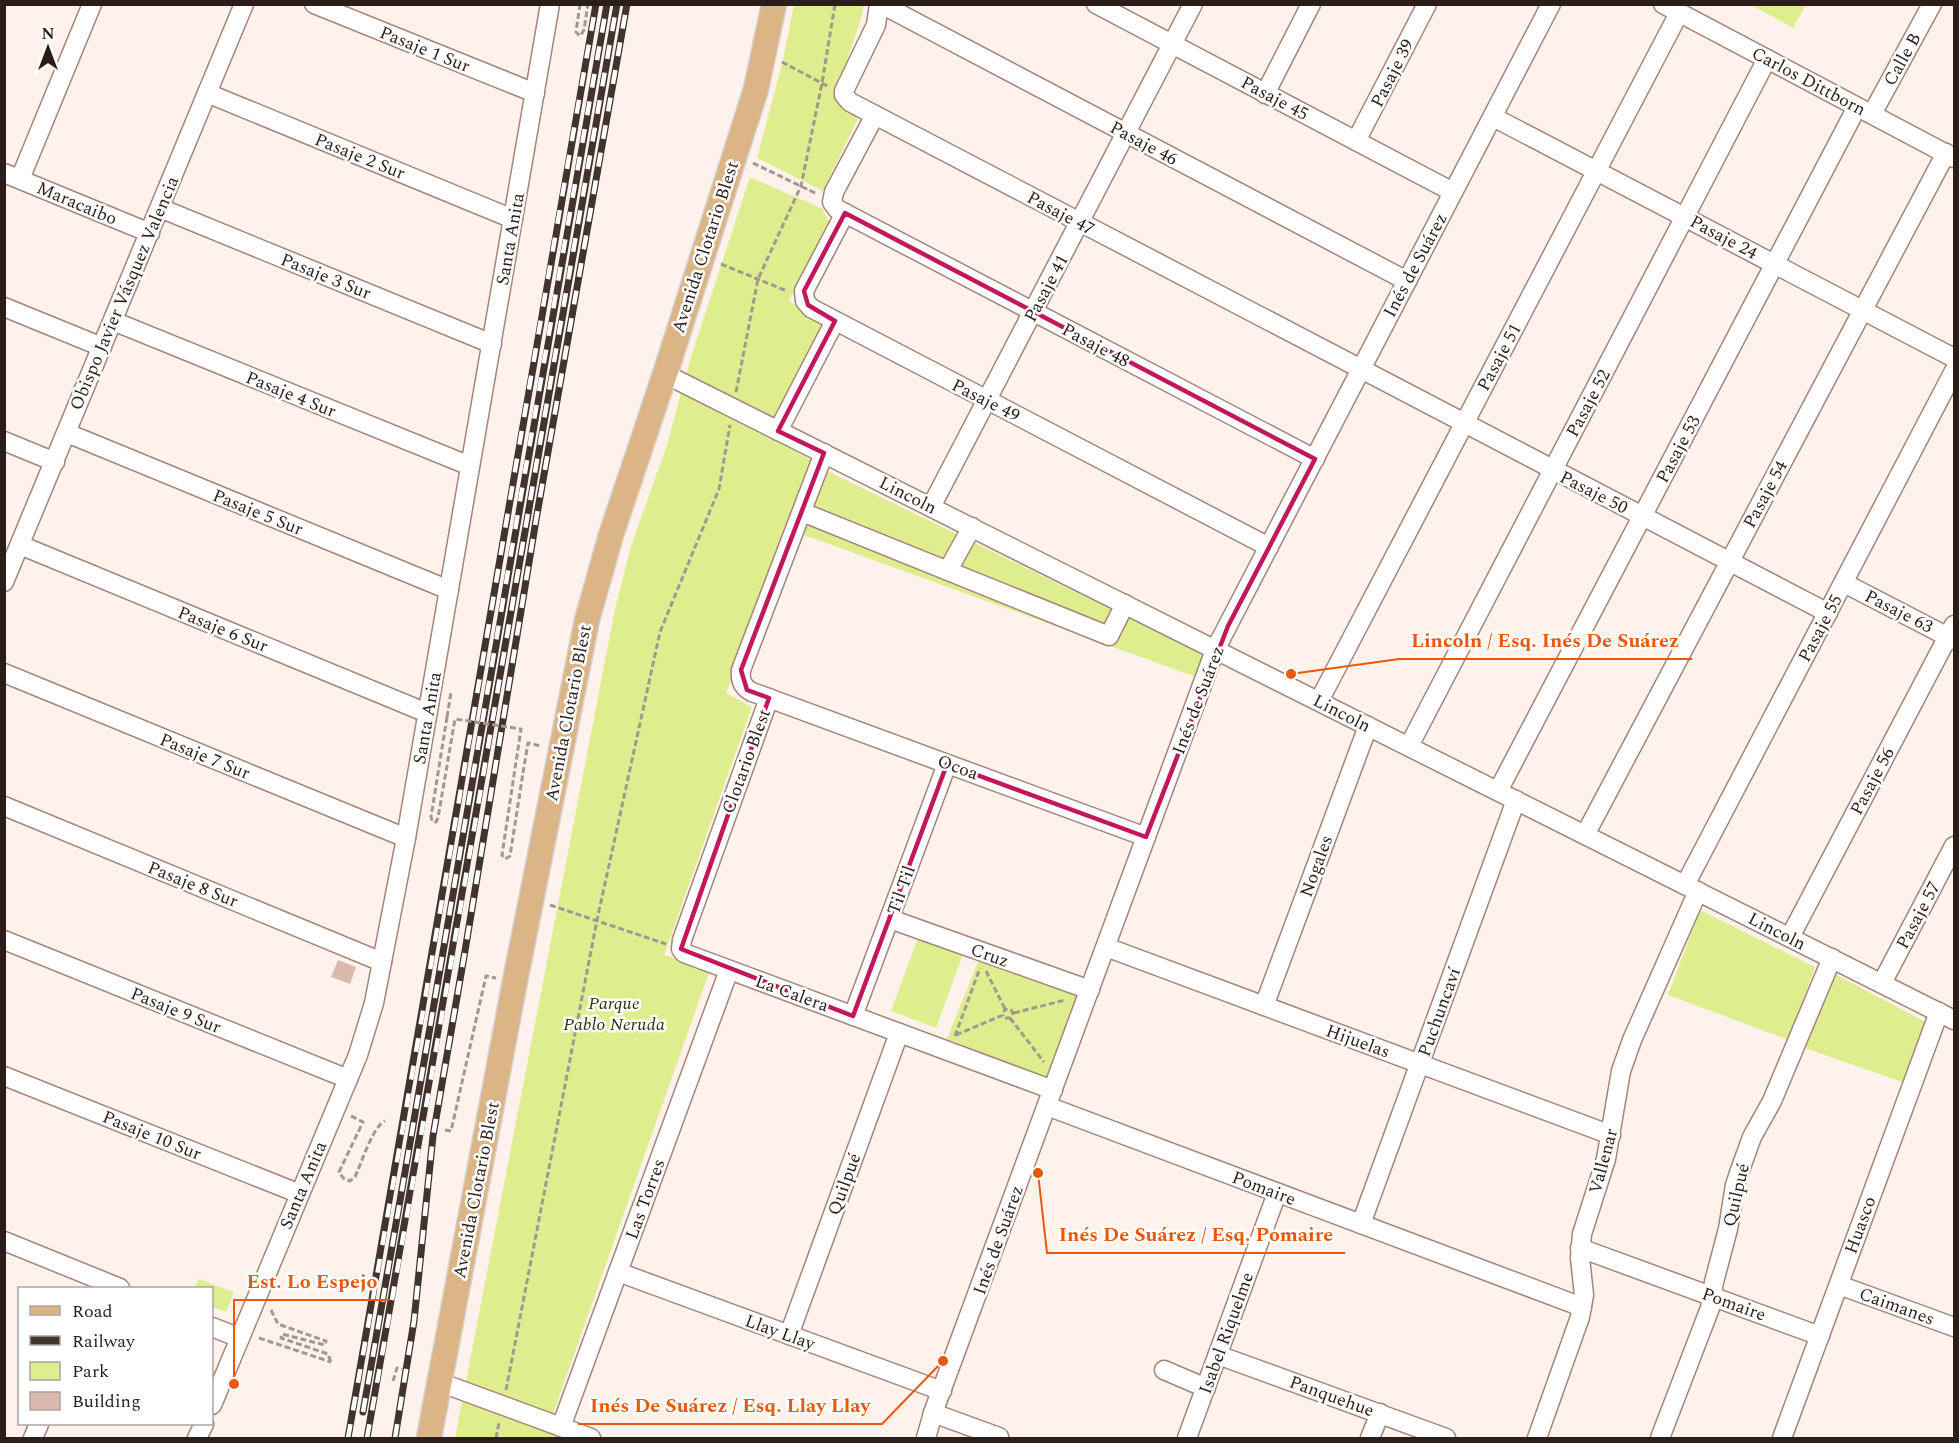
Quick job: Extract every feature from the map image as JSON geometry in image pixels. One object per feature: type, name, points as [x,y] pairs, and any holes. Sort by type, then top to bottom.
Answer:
[{"type":"main road","name":"Avenida Clotario Blest","points":[[429,1438],[580,649],[600,572],[756,88],[774,4]]},
{"type":"street","points":[[12,176],[92,4]]},
{"type":"street","name":"Obispo Javier Vásquez Valencia","points":[[5,578],[244,4]]},
{"type":"street","name":"Pasaje 1 Sur","points":[[314,4],[535,93]]},
{"type":"street","name":"Santa Anita","points":[[213,1403],[336,1109],[367,1029],[406,838],[550,4]]},
{"type":"street","points":[[844,95],[845,86],[876,26],[880,4]]},
{"type":"street","name":"Pasaje 46","points":[[880,4],[1407,281]]},
{"type":"street","name":"Pasaje 45","points":[[1096,4],[1454,192]]},
{"type":"street","name":"Pasaje 41","points":[[931,507],[1193,4]]},
{"type":"street","points":[[1265,94],[1311,4]]},
{"type":"street","name":"Pasaje 39","points":[[1356,141],[1427,4]]},
{"type":"street","name":"Inés de Suárez","points":[[926,1436],[1215,650],[1551,4]]},
{"type":"street","name":"Calle B","points":[[1864,111],[1932,4]]},
{"type":"street","name":"Carlos Dittborn","points":[[1671,9],[1950,156]]},
{"type":"street","name":"Pasaje 51","points":[[1319,701],[1596,171],[1671,9]]},
{"type":"street","name":"Pasaje 52","points":[[1409,746],[1767,59]]},
{"type":"street","name":"Pasaje 2 Sur","points":[[207,93],[513,219]]},
{"type":"street","name":"Pasaje 47","points":[[844,95],[850,102],[1361,370]]},
{"type":"street","name":"Pasaje 53","points":[[1498,791],[1775,264],[1864,111]]},
{"type":"street","points":[[804,298],[806,286],[838,207],[834,192],[875,115]]},
{"type":"street","name":"Pasaje 24","points":[[1493,117],[1954,358]]},
{"type":"street","name":"Pasaje 54","points":[[1586,835],[1863,310],[1950,156]]},
{"type":"street","name":"Maracaibo","points":[[12,176],[150,233]]},
{"type":"street","name":"Pasaje 48","points":[[838,207],[1315,459]]},
{"type":"street","name":"Pasaje 3 Sur","points":[[160,208],[492,344]]},
{"type":"street","name":"Pasaje 49","points":[[804,298],[811,308],[835,321],[1269,547]]},
{"type":"street","points":[[4,307],[102,347]]},
{"type":"street","name":"Pasaje 4 Sur","points":[[113,321],[470,466]]},
{"type":"street","points":[[778,431],[835,321]]},
{"type":"street","name":"Pasaje 50","points":[[1361,370],[1828,613]]},
{"type":"street","name":"Pasaje 55","points":[[1692,888],[1828,613],[1954,371]]},
{"type":"street","name":"Lincoln","points":[[665,374],[1947,1016]]},
{"type":"street","name":"Pasaje 5 Sur","points":[[67,433],[449,590]]},
{"type":"street","points":[[4,441],[55,462]]},
{"type":"street","name":"Clotario Blest","points":[[681,949],[682,940],[769,698],[747,690],[742,682],[741,670],[824,453]]},
{"type":"street","points":[[802,512],[1109,636],[1125,604]]},
{"type":"street","points":[[948,570],[972,527]]},
{"type":"street","name":"Pasaje 6 Sur","points":[[20,545],[427,713]]},
{"type":"street","name":"Pasaje 63","points":[[1844,583],[1952,634]]},
{"type":"street","name":"Pasaje 56","points":[[1790,937],[1952,634]]},
{"type":"street","name":"Pasaje 7 Sur","points":[[4,673],[406,838]]},
{"type":"street","name":"Ocoa","points":[[769,698],[1146,837]]},
{"type":"street","name":"Nogales","points":[[1264,1006],[1368,726]]},
{"type":"street","name":"Til Til","points":[[853,1016],[947,764]]},
{"type":"street","name":"Puchuncaví","points":[[1361,1224],[1516,800]]},
{"type":"street","name":"Pasaje 8 Sur","points":[[4,806],[382,962]]},
{"type":"street","name":"Pasaje 57","points":[[1882,983],[1954,846]]},
{"type":"street","name":"Vallenar","points":[[1537,1438],[1578,1328],[1584,1288],[1580,1248],[1582,1234],[1606,1159],[1618,1087],[1626,1055],[1692,888]]},
{"type":"street","name":"Cruz","points":[[890,919],[1090,990]]},
{"type":"street","name":"Pasaje 9 Sur","points":[[4,940],[348,1079]]},
{"type":"street","name":"Hijuelas","points":[[1106,947],[1611,1135]]},
{"type":"street","name":"La Calera","points":[[681,949],[688,955],[899,1033],[1050,1098]]},
{"type":"street","name":"Quilpué","points":[[1660,1438],[1710,1308],[1740,1170],[1752,1137],[1772,1101],[1832,958]]},
{"type":"street","name":"Las Torres","points":[[561,1427],[729,970]]},
{"type":"street","name":"Huasco","points":[[1783,1438],[1839,1285],[1947,1016]]},
{"type":"street","name":"Quilpué","points":[[789,1335],[899,1033]]},
{"type":"street","name":"Pasaje 10 Sur","points":[[4,1076],[300,1194]]},
{"type":"street","name":"Pomaire","points":[[1050,1098],[1277,1193],[1582,1307]]},
{"type":"street","name":"Isabel Riquelme","points":[[1187,1438],[1277,1193]]},
{"type":"street","points":[[4,1241],[96,1284],[114,1287]]},
{"type":"street","name":"Pomaire","points":[[1580,1248],[1820,1336]]},
{"type":"street","name":"Llay Llay","points":[[618,1272],[942,1391]]},
{"type":"street","name":"Caimanes","points":[[1839,1285],[1954,1328]]},
{"type":"street","points":[[213,1327],[240,1338]]},
{"type":"street","name":"Panquehue","points":[[1218,1355],[1446,1438]]},
{"type":"street","points":[[1164,1370],[1206,1388]]},
{"type":"street","points":[[439,1382],[591,1438]]},
{"type":"street","points":[[933,1413],[999,1437]]},
{"type":"street","points":[[1370,1438],[1380,1413]]},
{"type":"path","points":[[580,4],[576,32],[580,36],[584,30],[588,4]]},
{"type":"path","points":[[496,1438],[597,920],[660,632],[719,489],[758,279],[801,186],[835,4]]},
{"type":"path","points":[[764,52],[844,95]]},
{"type":"path","points":[[735,155],[801,186],[838,207]]},
{"type":"path","points":[[703,256],[804,298]]},
{"type":"path","points":[[447,717],[432,821],[436,822],[455,718],[521,729],[502,855],[506,859],[510,856],[528,743],[561,749]]},
{"type":"path","points":[[532,898],[681,949]]},
{"type":"path","points":[[982,963],[1005,1009],[1002,1015],[956,1035],[982,963]]},
{"type":"path","points":[[445,1130],[451,1131],[486,976],[515,981]]},
{"type":"path","points":[[1010,1018],[1013,1013],[1065,1000]]},
{"type":"path","points":[[1005,1009],[1013,1013]]},
{"type":"path","points":[[1002,1015],[1004,1018],[1010,1018]]},
{"type":"path","points":[[1010,1018],[1050,1069]]},
{"type":"path","points":[[336,1109],[363,1122],[339,1172],[342,1178],[350,1181],[355,1177],[376,1130],[381,1122],[385,1121]]},
{"type":"path","points":[[256,1298],[268,1304],[278,1324],[326,1341],[325,1345],[282,1334],[281,1338],[328,1354],[331,1362],[262,1339]]},
{"type":"path","points":[[393,1381],[397,1368],[402,1369]]},
{"type":"highlighted area","points":[[845,213],[1315,459],[1228,626],[1146,837],[947,764],[853,1016],[681,949],[769,698],[747,690],[741,670],[824,453],[778,431],[835,321],[808,305],[804,291]]},
{"type":"green space","points":[[1757,4],[1806,5],[1793,28],[1755,7]]},
{"type":"green space","points":[[794,5],[864,5],[837,90],[839,100],[858,118],[823,191],[757,158],[783,60]]},
{"type":"green space","name":"Parque Pablo Neruda","points":[[750,177],[823,209],[830,224],[789,301],[822,324],[768,436],[812,460],[726,693],[752,707],[664,955],[710,970],[552,1417],[567,1438],[455,1438],[615,609],[631,546],[667,445],[690,360]]},
{"type":"green space","points":[[827,471],[1205,655],[1196,677],[804,535]]},
{"type":"green space","points":[[1700,910],[1815,967],[1789,1040],[1668,995]]},
{"type":"green space","points":[[918,938],[963,954],[936,1028],[891,1011]]},
{"type":"green space","points":[[980,957],[1082,997],[1049,1079],[947,1039]]},
{"type":"green space","points":[[1835,974],[1927,1023],[1902,1082],[1805,1048]]},
{"type":"green space","points":[[199,1279],[234,1292],[226,1312],[213,1307],[213,1287],[195,1287]]},
{"type":"building","points":[[338,960],[356,967],[350,984],[331,977]]},
{"type":"railway","points":[[348,1438],[596,4]]},
{"type":"railway","points":[[363,1412],[607,4]]},
{"type":"railway","points":[[367,1438],[617,4]]},
{"type":"railway","points":[[395,1438],[414,1321],[433,1136],[536,520],[627,4]]},
{"type":"place","name":"Lincoln / Esq. Inés De Suárez","points":[[1291,674]]},
{"type":"place","name":"Inés De Suárez / Esq. Pomaire","points":[[1038,1173]]},
{"type":"place","name":"Inés De Suárez / Esq. Llay Llay","points":[[943,1361]]},
{"type":"place","name":"Est. Lo Espejo","points":[[234,1384]]}]
